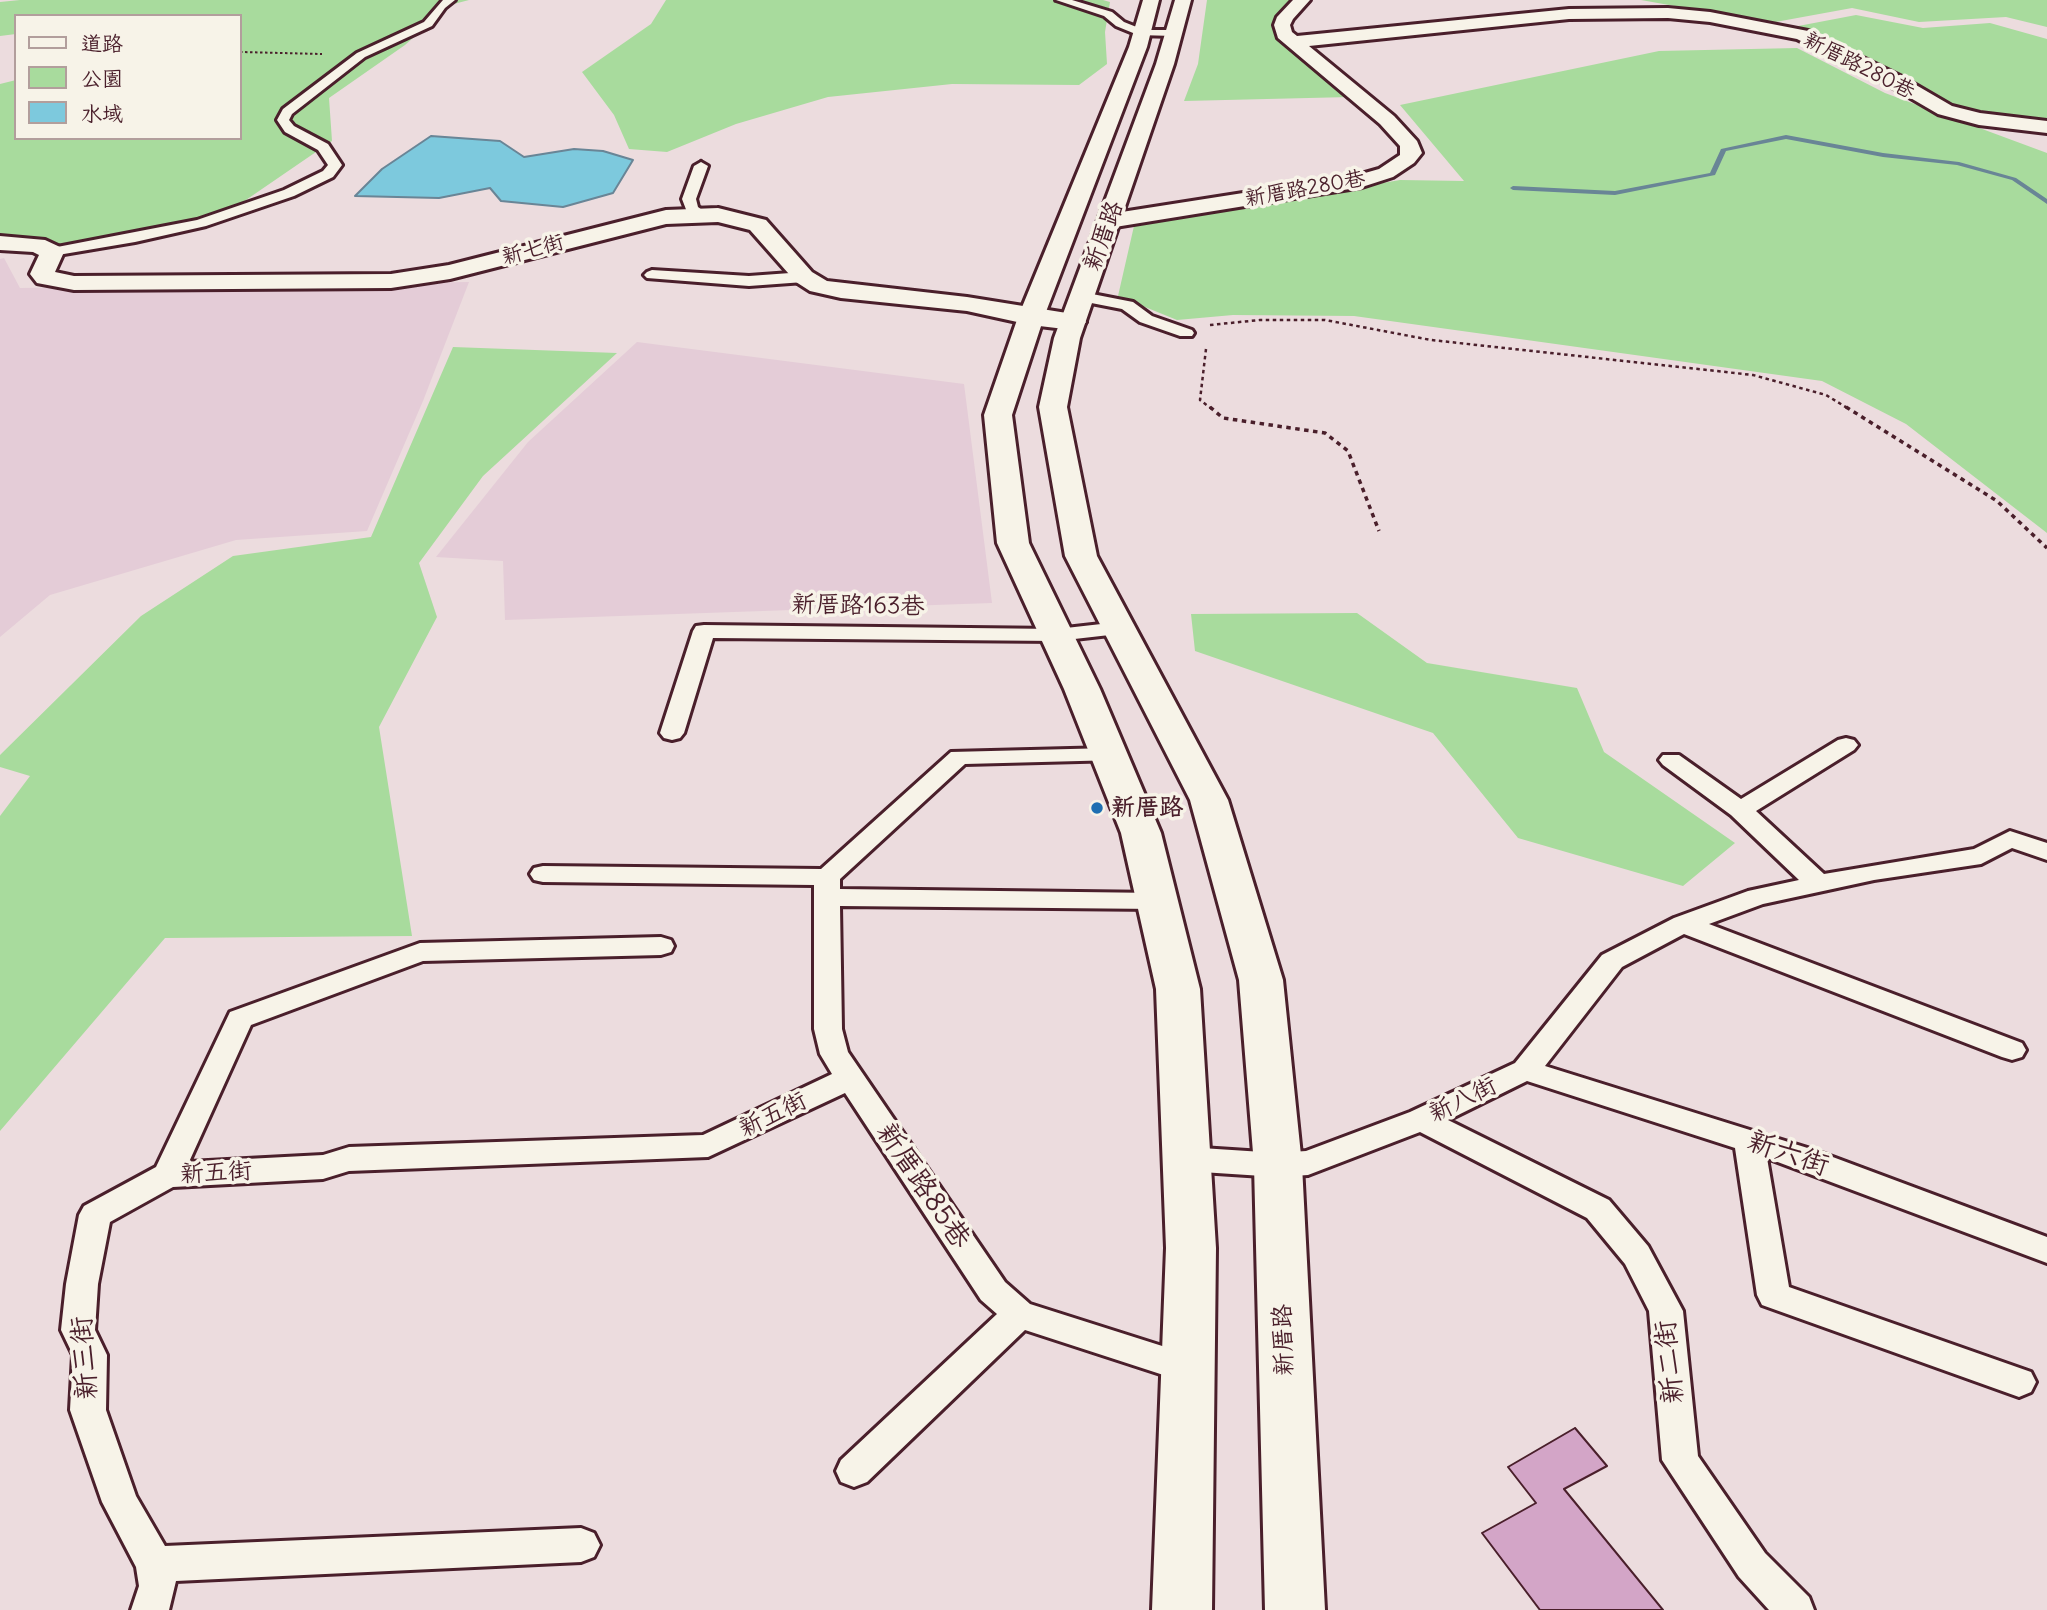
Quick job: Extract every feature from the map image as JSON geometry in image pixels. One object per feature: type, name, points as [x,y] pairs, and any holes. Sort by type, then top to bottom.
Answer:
[{"type":"street","points":[[1292,42],[1284,34],[1282,25],[1302,0]]},
{"type":"street","name":"新厝路280巷","points":[[1292,42],[1569,13],[1668,13],[1710,17],[1802,36],[1898,82],[1945,110],[1979,119],[2047,127]]},
{"type":"street","name":"新厝路","points":[[1163,16],[1104,235],[1067,338],[1053,407],[1080,556],[1209,800],[1261,980],[1278,1165],[1295,1610]]},
{"type":"street","name":"新厝路","points":[[1163,16],[1059,246],[1031,317],[998,415],[1013,543],[1110,755],[1141,833],[1178,989],[1191,1248],[1182,1610]]},
{"type":"street","name":"新厝路280巷","points":[[1104,235],[1362,181],[1386,173],[1407,159],[1412,153],[1410,145],[1387,120],[1292,42]]},
{"type":"street","name":"新七街","points":[[52,252],[42,274],[45,278],[74,283],[391,281],[440,274],[666,217],[702,215],[742,219],[758,225],[804,277],[819,286],[841,291],[967,304],[1031,317],[1078,309]]},
{"type":"street","points":[[1059,246],[1104,235]]},
{"type":"street","points":[[0,243],[37,244],[52,252]]},
{"type":"lane","points":[[52,252],[135,238],[201,223],[289,193],[328,174],[335,165],[323,147],[289,129],[283,120],[287,112],[361,55],[428,24],[441,6],[450,0]]},
{"type":"lane","points":[[1060,0],[1108,14],[1120,24],[1163,16]]},
{"type":"lane","points":[[701,166],[689,199],[692,209],[702,215]]},
{"type":"lane","points":[[652,275],[749,281],[804,277]]},
{"type":"lane","points":[[1078,309],[1127,305],[1146,319],[1178,330]]},
{"type":"lane","name":"新厝路163巷","points":[[672,733],[704,631],[1057,635],[1119,628]]},
{"type":"lane","points":[[1740,810],[1846,745]]},
{"type":"lane","points":[[827,887],[959,757],[1110,755]]},
{"type":"lane","points":[[1671,760],[1740,810],[1819,884]]},
{"type":"lane","name":"新八街","points":[[1186,1159],[1278,1165],[1308,1163],[1421,1120],[1525,1070],[1612,961],[1683,924],[1757,897],[1874,872],[1981,856],[2010,839],[2047,852]]},
{"type":"lane","points":[[542,874],[1158,901]]},
{"type":"lane","name":"新厝路85巷","points":[[827,887],[828,1029],[834,1054],[993,1291],[1019,1314],[1188,1368]]},
{"type":"lane","points":[[1683,924],[2012,1051]]},
{"type":"lane","name":"新五街","points":[[661,946],[420,952],[240,1019],[168,1175],[323,1167],[349,1159],[709,1146],[851,1077]]},
{"type":"lane","name":"新六街","points":[[1525,1070],[1802,1158],[2047,1250]]},
{"type":"lane","name":"新二街","points":[[1421,1120],[1598,1209],[1637,1255],[1666,1311],[1680,1460],[1752,1565],[1795,1610]]},
{"type":"lane","points":[[1749,1140],[1774,1295],[2019,1382]]},
{"type":"lane","name":"新三街","points":[[155,1564],[120,1502],[88,1410],[90,1355],[78,1330],[82,1284],[95,1215],[168,1175]]},
{"type":"lane","points":[[854,1471],[1019,1314]]},
{"type":"lane","points":[[150,1610],[158,1586],[155,1564],[581,1545]]},
{"type":"path","points":[[242,52],[361,55]]},
{"type":"path","points":[[1178,330],[1260,320],[1325,320],[1431,340],[1753,375],[1826,395],[1838,402],[1997,500],[2047,548]]},
{"type":"path","points":[[1178,330],[1207,344],[1200,400],[1223,418],[1325,433],[1348,451],[1379,531]]},
{"type":"shaded area","points":[[4,258],[20,288],[469,282],[423,401],[367,531],[236,540],[50,595],[0,637],[0,259]]},
{"type":"shaded area","points":[[637,342],[964,384],[992,603],[505,620],[503,561],[436,557],[528,442]]},
{"type":"green space","points":[[469,0],[450,5],[405,45],[329,98],[332,141],[208,226],[37,247],[0,248],[0,84],[14,80],[14,140],[242,140],[242,14],[14,14],[14,34],[0,36],[0,2]]},
{"type":"green space","points":[[666,0],[1103,0],[1110,2],[1105,32],[1107,64],[1079,85],[952,84],[828,97],[736,124],[667,152],[629,149],[614,115],[582,72],[651,24]]},
{"type":"green space","points":[[1207,0],[1298,0],[1282,36],[1350,97],[1184,101],[1198,64]]},
{"type":"green space","points":[[1641,0],[2047,0],[2047,27],[2006,17],[1919,22],[1852,8],[1770,23]]},
{"type":"green space","points":[[1856,15],[1923,28],[1990,23],[2047,39],[2047,127],[1979,119],[1799,34],[1793,27]]},
{"type":"green space","points":[[1797,48],[1885,93],[2047,153],[2047,533],[1906,424],[1822,381],[1354,316],[1233,315],[1177,320],[1118,296],[1134,226],[1400,180],[1464,181],[1400,105],[1659,51]]},
{"type":"green space","points":[[453,347],[617,353],[483,476],[419,563],[437,617],[379,727],[412,936],[165,938],[0,1131],[0,816],[30,776],[0,767],[0,755],[141,616],[233,556],[371,537]]},
{"type":"green space","points":[[1357,613],[1427,663],[1577,688],[1604,752],[1735,843],[1683,886],[1518,838],[1433,733],[1195,651],[1191,614]]},
{"type":"water","points":[[431,136],[500,141],[524,157],[574,149],[603,151],[633,160],[613,193],[563,207],[501,201],[490,188],[439,198],[355,196],[382,169]]},
{"type":"building","points":[[1575,1428],[1607,1466],[1564,1489],[1663,1610],[1540,1610],[1482,1533],[1536,1503],[1508,1467]]},
{"type":"waterway","points":[[1513,188],[1615,193],[1713,174],[1723,150],[1786,137],[1883,155],[1957,163],[2014,179],[2047,202]]},
{"type":"place","name":"新厝路","points":[[1097,808]]}]
